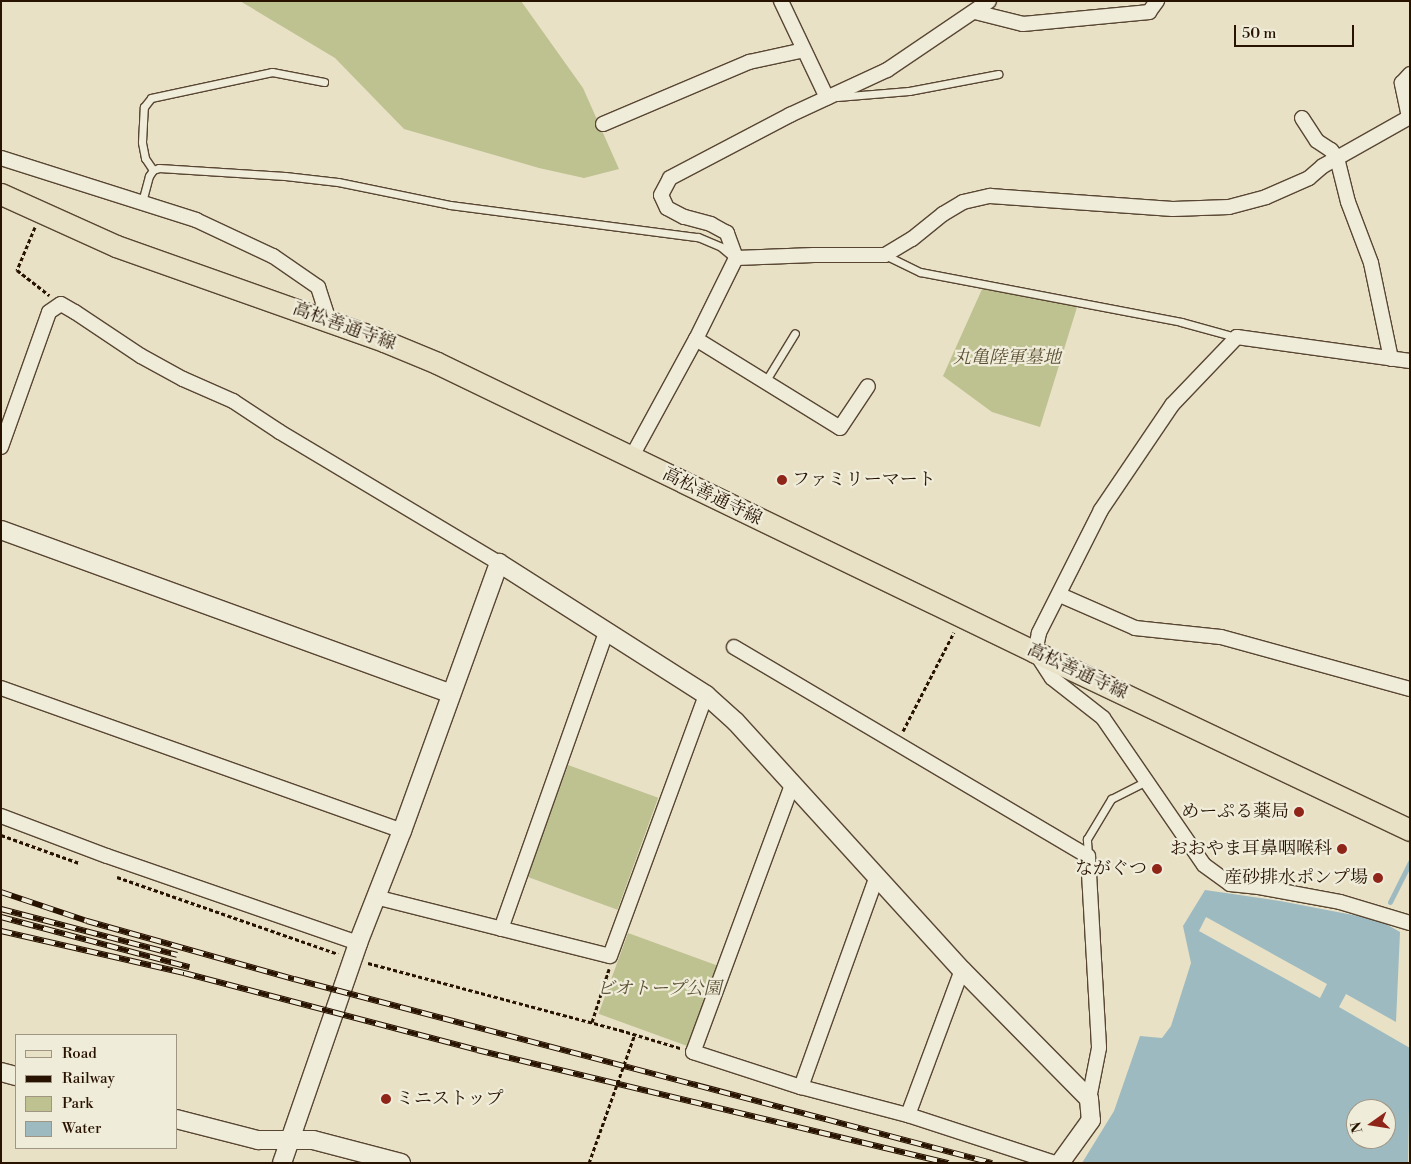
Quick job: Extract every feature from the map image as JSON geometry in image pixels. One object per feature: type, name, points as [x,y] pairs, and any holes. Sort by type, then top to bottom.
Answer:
[{"type":"main road","name":"高松善通寺線","points":[[1,194],[116,246],[384,341],[436,364],[1410,830]]},
{"type":"street","points":[[781,1],[827,98]]},
{"type":"street","points":[[631,458],[696,340],[736,258],[727,233],[711,224],[684,216],[667,208],[660,195],[670,178],[827,98],[887,70],[989,1]]},
{"type":"street","points":[[975,12],[1023,24],[1149,12],[1157,1]]},
{"type":"street","points":[[603,124],[749,62],[804,50]]},
{"type":"street","points":[[736,258],[885,255],[912,239],[943,214],[963,202],[990,196],[1174,209],[1229,208],[1266,197],[1309,178],[1337,158],[1409,117],[1402,83],[1410,74]]},
{"type":"street","points":[[1302,118],[1317,141],[1331,150],[1337,158],[1348,202],[1371,263],[1390,359]]},
{"type":"street","points":[[1,158],[196,220],[273,256],[318,287],[329,321]]},
{"type":"street","points":[[1,447],[49,312],[61,304],[141,356],[183,379],[233,401],[280,432],[499,563],[706,695],[736,722],[962,970],[1089,1099]]},
{"type":"street","points":[[1410,361],[1237,338],[1172,405],[1101,510],[1060,595],[1039,633],[1035,652],[1052,678],[1103,718],[1204,865],[1230,884],[1259,887],[1340,902],[1410,922]]},
{"type":"street","points":[[696,340],[840,428],[868,386]]},
{"type":"street","points":[[1,530],[451,694]]},
{"type":"street","points":[[282,1163],[358,943],[402,831],[499,563]]},
{"type":"street","points":[[1060,595],[1135,628],[1221,637],[1410,689]]},
{"type":"street","points":[[501,929],[606,632]]},
{"type":"street","points":[[734,647],[1088,856],[1099,1048],[1089,1099],[1091,1120],[1060,1163]]},
{"type":"street","points":[[1,688],[402,831]]},
{"type":"street","points":[[375,897],[610,956],[706,695]]},
{"type":"street","points":[[792,785],[693,1052],[801,1087],[908,1115],[1055,1163]]},
{"type":"street","points":[[1,816],[107,856],[358,943]]},
{"type":"street","points":[[801,1087],[877,876]]},
{"type":"street","points":[[908,1115],[962,970]]},
{"type":"street","points":[[1,1072],[15,1076]]},
{"type":"street","points":[[178,1120],[258,1140],[313,1140],[401,1163]]},
{"type":"lane","points":[[153,170],[146,158],[142,142],[144,107],[151,98],[272,72],[324,82]]},
{"type":"lane","points":[[827,98],[909,91],[998,74]]},
{"type":"lane","points":[[153,170],[172,168],[338,182],[450,205],[698,237],[721,246],[736,258]]},
{"type":"lane","points":[[142,202],[149,176],[153,170]]},
{"type":"lane","points":[[885,255],[920,272],[1181,322],[1237,338]]},
{"type":"lane","points":[[765,382],[795,333]]},
{"type":"lane","points":[[1088,856],[1087,839],[1112,799],[1146,781]]},
{"type":"path","points":[[42,212],[17,270],[61,304]]},
{"type":"path","points":[[897,743],[962,617]]},
{"type":"path","points":[[1,835],[85,865]]},
{"type":"path","points":[[113,875],[337,954]]},
{"type":"path","points":[[592,1022],[610,967],[610,956]]},
{"type":"path","points":[[370,964],[592,1022],[693,1052]]},
{"type":"path","points":[[589,1163],[635,1034]]},
{"type":"green space","points":[[240,1],[521,1],[583,88],[619,169],[584,178],[539,168],[404,129],[335,58]]},
{"type":"green space","name":"丸亀陸軍墓地","points":[[983,287],[1078,304],[1040,427],[992,412],[943,376]]},
{"type":"green space","points":[[568,765],[658,798],[618,910],[527,877]]},
{"type":"green space","name":"ビオトープ公園","points":[[628,933],[717,965],[688,1046],[599,1014]]},
{"type":"water","points":[[1205,890],[1280,901],[1379,920],[1400,932],[1396,1022],[1346,994],[1339,1007],[1410,1048],[1408,1163],[1082,1163],[1114,1111],[1140,1036],[1162,1038],[1171,1026],[1191,963],[1183,926]],"holes":[[[1206,917],[1327,984],[1320,998],[1199,931]]]},
{"type":"waterway","points":[[1390,902],[1410,862]]},
{"type":"railway","points":[[1,892],[87,921],[294,979],[992,1163]]},
{"type":"railway","points":[[1,909],[177,955]]},
{"type":"railway","points":[[1,917],[189,967]]},
{"type":"railway","points":[[1,931],[184,973],[477,1050],[949,1163]]},
{"type":"place","name":"ファミリーマート","points":[[782,480]]},
{"type":"place","name":"めーぷる薬局","points":[[1299,812]]},
{"type":"place","name":"おおやま耳鼻咽喉科","points":[[1342,849]]},
{"type":"place","name":"ながぐつ","points":[[1157,869]]},
{"type":"place","name":"産砂排水ポンプ場","points":[[1378,878]]},
{"type":"place","name":"ミニストップ","points":[[386,1099]]}]
